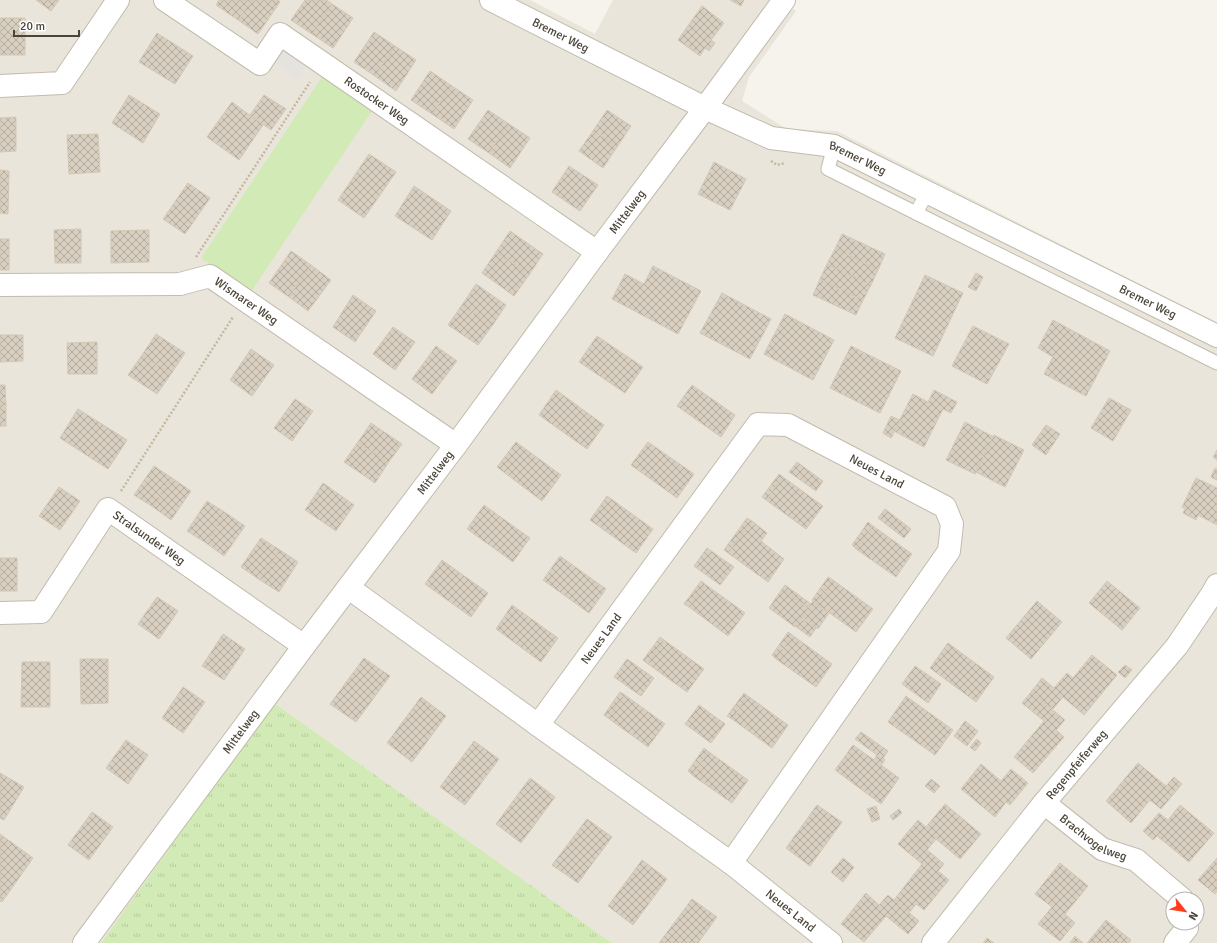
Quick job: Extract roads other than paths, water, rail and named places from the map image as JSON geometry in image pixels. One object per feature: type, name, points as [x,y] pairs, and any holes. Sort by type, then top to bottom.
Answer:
[{"type":"street","points":[[0,86],[62,83],[118,0]]},
{"type":"street","name":"Rostocker Weg","points":[[165,0],[260,64],[280,34],[597,252]]},
{"type":"street","name":"Bremer Weg","points":[[491,0],[705,108],[771,138],[834,146],[1217,336]]},
{"type":"street","name":"Mittelweg","points":[[84,943],[304,646],[349,588],[363,558],[456,445],[784,0]]},
{"type":"street","name":"Wismarer Weg","points":[[0,285],[180,284],[210,276],[456,445]]},
{"type":"street","name":"Neues Land","points":[[538,725],[758,424],[788,425],[945,507],[952,524],[949,551],[731,863]]},
{"type":"street","name":"Stralsunder Weg","points":[[0,613],[41,612],[108,509],[304,646]]},
{"type":"street","name":"Regenpfeiferweg","points":[[933,943],[1044,803],[1177,646],[1217,585]]},
{"type":"street","name":"Neues Land","points":[[349,588],[731,863],[831,943]]},
{"type":"street","name":"Brachvogelweg","points":[[1044,803],[1102,849],[1136,860],[1173,891]]},
{"type":"street","points":[[1175,943],[1185,931]]},
{"type":"lane","points":[[834,146],[828,168],[1217,363]]},
{"type":"lane","points":[[916,213],[927,193]]},
{"type":"lane","points":[[1065,287],[1076,266]]}]
